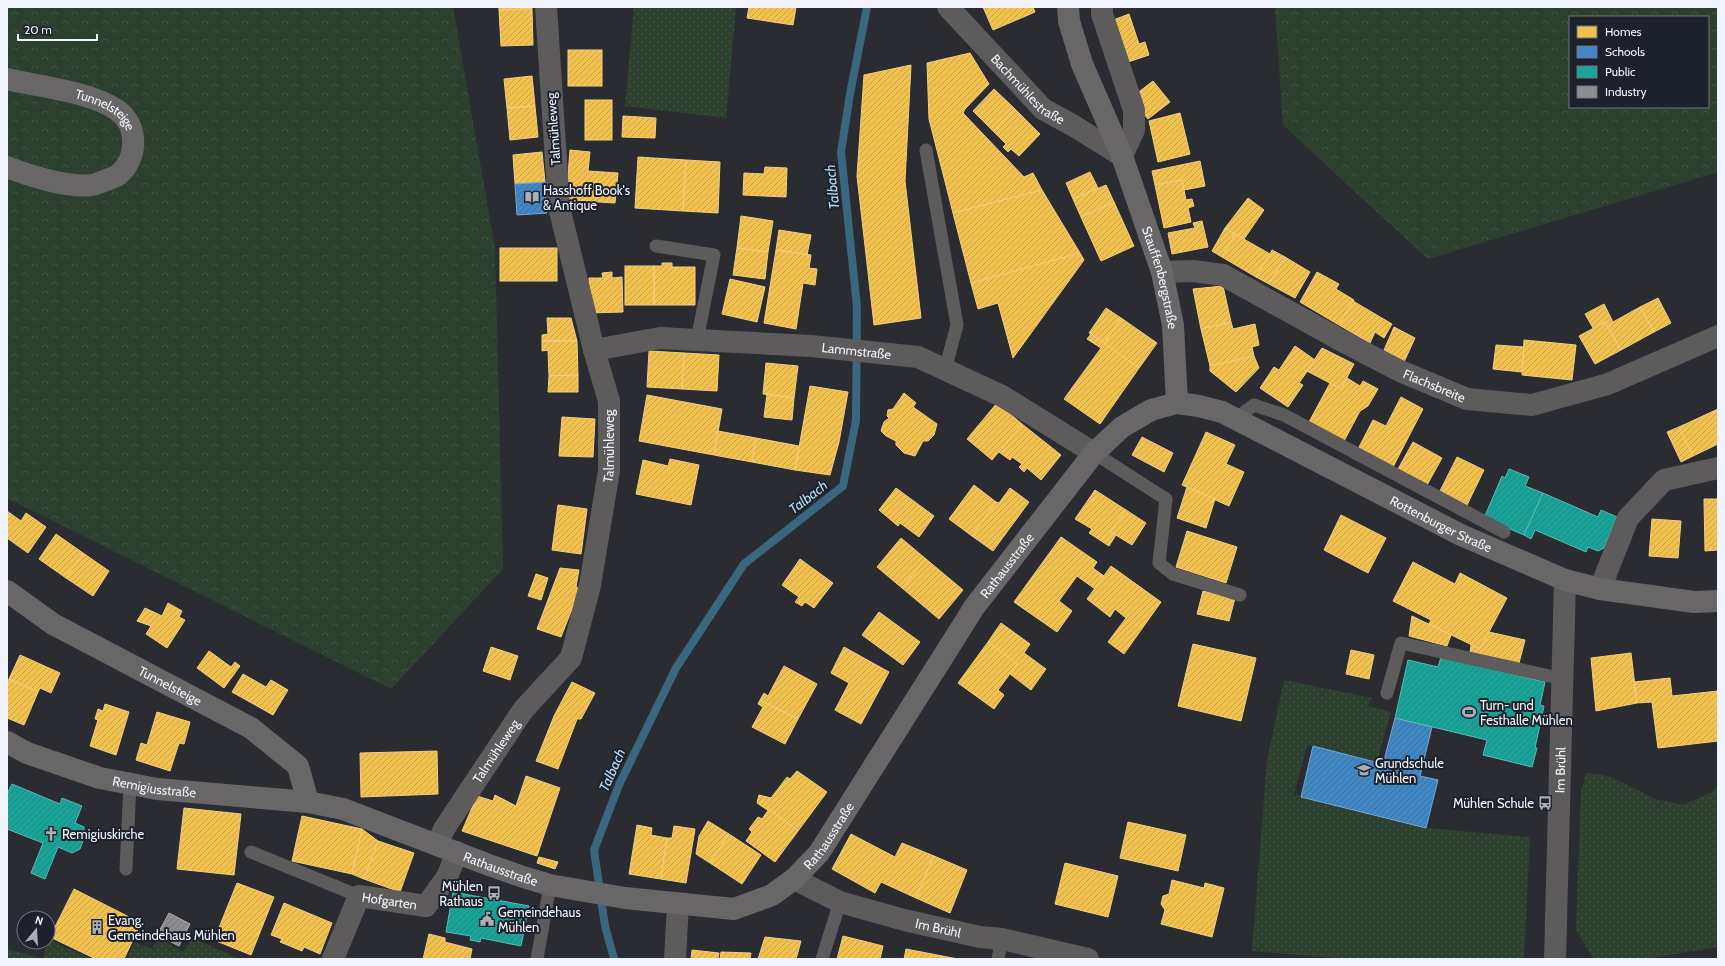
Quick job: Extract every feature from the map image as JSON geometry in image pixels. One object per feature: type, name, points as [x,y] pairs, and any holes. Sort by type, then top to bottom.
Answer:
[{"type":"main road","name":"Stauffenbergstraße","points":[[1068,7],[1069,21],[1082,64],[1122,156],[1162,272],[1173,324],[1177,403]]},
{"type":"main road","name":"Tunnelsteige","points":[[7,78],[97,100],[118,111],[130,124],[135,143],[130,161],[118,175],[93,185],[60,183],[26,174],[7,167]]},
{"type":"main road","name":"Rottenburger Straße","points":[[1177,403],[1199,406],[1222,412],[1460,535],[1565,580],[1600,589],[1694,602],[1718,601]]},
{"type":"main road","name":"Rathausstraße","points":[[308,802],[344,808],[489,866],[556,886],[625,898],[734,909],[772,895],[794,879],[819,853],[975,606],[1094,453],[1122,427],[1151,410],[1177,403]]},
{"type":"main road","name":"Tunnelsteige","points":[[7,591],[53,624],[251,728],[298,766],[308,802]]},
{"type":"main road","name":"Remigiusstraße","points":[[7,742],[27,753],[100,778],[130,784],[156,789],[308,802]]},
{"type":"street","name":"Talmühleweg","points":[[447,848],[444,829],[523,710],[570,658],[590,585],[609,471],[609,401],[594,350],[559,206],[546,7]]},
{"type":"street","name":"Bachmühlestraße","points":[[948,7],[1043,109],[1122,156]]},
{"type":"street","points":[[1102,7],[1102,14],[1134,110],[1134,130],[1122,156]]},
{"type":"street","name":"Flachsbreite","points":[[1162,272],[1193,271],[1223,275],[1400,371],[1467,399],[1532,405],[1608,384],[1718,336]]},
{"type":"street","name":"Lammstraße","points":[[594,350],[660,338],[836,349],[918,357],[1002,396],[1094,453]]},
{"type":"street","points":[[1600,589],[1628,518],[1664,480],[1718,468]]},
{"type":"street","name":"Im Brühl","points":[[1555,959],[1565,580]]},
{"type":"street","name":"Hofgarten","points":[[333,959],[359,896],[426,906],[447,877],[447,848]]},
{"type":"street","name":"Im Brühl","points":[[794,879],[840,902],[904,920],[980,937],[1000,949],[1088,959]]},
{"type":"street","points":[[675,959],[678,904]]},
{"type":"lane","points":[[926,150],[957,325],[945,370]]},
{"type":"lane","points":[[656,246],[714,255],[697,340]]},
{"type":"lane","points":[[1235,419],[1254,405],[1284,415],[1504,532]]},
{"type":"lane","points":[[1094,453],[1166,499],[1159,563],[1173,574],[1240,595]]},
{"type":"lane","points":[[1387,693],[1401,643],[1563,678]]},
{"type":"lane","points":[[126,869],[130,784]]},
{"type":"lane","points":[[251,852],[359,896]]},
{"type":"lane","points":[[537,959],[556,886]]},
{"type":"lane","points":[[822,959],[840,902]]},
{"type":"green space","points":[[7,7],[453,7],[495,248],[503,569],[391,689],[7,498]]},
{"type":"green space","points":[[634,7],[736,7],[726,118],[625,106]]},
{"type":"green space","points":[[1275,7],[1718,7],[1718,172],[1428,259],[1283,125]]},
{"type":"green space","points":[[1284,680],[1372,698],[1368,706],[1391,712],[1376,765],[1313,746],[1307,746],[1294,794],[1426,828],[1530,837],[1524,959],[1348,959],[1252,951],[1267,760]]},
{"type":"green space","points":[[1586,773],[1603,775],[1624,783],[1655,799],[1684,805],[1712,792],[1718,785],[1718,947],[1646,959],[1593,958],[1576,930],[1581,792]]},
{"type":"green space","points":[[158,938],[183,952],[193,938],[239,959],[127,959],[135,942],[152,949]]},
{"type":"green space","points":[[56,943],[93,959],[43,959],[45,950],[56,950]]},
{"type":"green space","points":[[7,949],[43,959],[7,959]]},
{"type":"building: Homes","points":[[499,7],[532,7],[532,9],[499,10]]},
{"type":"building: Homes","points":[[749,7],[796,7],[793,25],[747,18]]},
{"type":"building: Homes","points":[[983,7],[1033,7],[1035,12],[993,30]]},
{"type":"building: Homes","points":[[532,9],[533,45],[501,46],[499,10]]},
{"type":"building: Homes","points":[[1129,14],[1139,44],[1145,42],[1149,55],[1122,64],[1108,22]]},
{"type":"building: Homes","points":[[568,50],[602,50],[602,86],[568,86]]},
{"type":"building: Homes","points":[[970,53],[989,84],[963,113],[1024,177],[1033,173],[1042,190],[953,213],[929,119],[927,63]]},
{"type":"building: Homes","points":[[911,65],[905,181],[921,318],[874,325],[857,176],[864,75]]},
{"type":"building: Homes","points":[[532,76],[535,106],[507,108],[504,79]]},
{"type":"building: Homes","points":[[1153,81],[1170,102],[1148,119],[1131,98]]},
{"type":"building: Homes","points":[[994,89],[1015,109],[993,131],[973,111]]},
{"type":"building: Homes","points":[[585,100],[612,100],[612,140],[585,140]]},
{"type":"building: Homes","points":[[535,106],[538,137],[510,140],[507,108]]},
{"type":"building: Homes","points":[[1015,109],[1040,134],[1019,156],[1011,149],[1008,152],[1003,147],[1006,144],[993,131]]},
{"type":"building: Homes","points":[[1180,113],[1190,154],[1158,162],[1149,121]]},
{"type":"building: Homes","points":[[623,116],[656,118],[655,138],[622,137]]},
{"type":"building: Homes","points":[[570,150],[590,152],[588,171],[618,173],[615,203],[566,200]]},
{"type":"building: Homes","points":[[542,152],[545,182],[515,184],[513,155]]},
{"type":"building: Homes","points":[[638,157],[686,160],[683,211],[635,208]]},
{"type":"building: Homes","points":[[686,160],[720,162],[718,213],[683,211]]},
{"type":"building: Homes","points":[[1200,161],[1205,186],[1184,190],[1182,180],[1155,185],[1152,171]]},
{"type":"building: Homes","points":[[765,167],[787,168],[786,197],[743,195],[744,173],[764,174]]},
{"type":"building: Homes","points":[[1090,172],[1098,188],[1073,199],[1066,183]]},
{"type":"building: Homes","points":[[1182,180],[1186,200],[1192,199],[1194,206],[1188,208],[1191,222],[1164,228],[1155,185]]},
{"type":"building: Homes","points":[[1106,185],[1114,202],[1081,217],[1073,199]]},
{"type":"building: Homes","points":[[1042,190],[1080,253],[971,283],[953,213]]},
{"type":"building: Homes","points":[[1248,198],[1264,210],[1244,239],[1225,228]]},
{"type":"building: Homes","points":[[1114,202],[1134,246],[1101,261],[1081,217]]},
{"type":"building: Homes","points":[[741,216],[773,221],[768,252],[737,248]]},
{"type":"building: Homes","points":[[1202,221],[1208,247],[1172,254],[1168,233],[1195,228],[1193,223]]},
{"type":"building: Homes","points":[[1225,228],[1235,234],[1222,257],[1212,251]]},
{"type":"building: Homes","points":[[779,230],[811,235],[807,255],[776,250]]},
{"type":"building: Homes","points":[[1235,234],[1270,254],[1256,277],[1222,257]]},
{"type":"building: Homes","points":[[500,248],[557,248],[557,281],[500,281]]},
{"type":"building: Homes","points":[[737,248],[768,252],[765,279],[733,275]]},
{"type":"building: Homes","points":[[776,250],[811,255],[809,268],[817,269],[815,285],[803,283],[796,329],[764,323]]},
{"type":"building: Homes","points":[[1272,250],[1285,257],[1269,284],[1256,277]]},
{"type":"building: Homes","points":[[1080,253],[1084,260],[1013,358],[998,303],[978,309],[971,283]]},
{"type":"building: Homes","points":[[1285,257],[1310,272],[1295,298],[1269,284]]},
{"type":"building: Homes","points":[[662,263],[672,263],[672,267],[695,267],[695,305],[654,305],[654,266],[662,266]]},
{"type":"building: Homes","points":[[625,266],[654,266],[654,305],[625,305]]},
{"type":"building: Homes","points":[[612,272],[612,278],[622,277],[623,312],[589,313],[589,278],[603,278],[602,273]]},
{"type":"building: Homes","points":[[1317,272],[1339,284],[1336,289],[1354,300],[1339,325],[1300,302]]},
{"type":"building: Homes","points":[[730,279],[765,287],[757,322],[722,314]]},
{"type":"building: Homes","points":[[1223,286],[1231,322],[1201,329],[1193,289]]},
{"type":"building: Homes","points":[[1658,298],[1671,323],[1654,332],[1640,307]]},
{"type":"building: Homes","points":[[1353,301],[1392,324],[1384,338],[1375,332],[1370,343],[1339,325]]},
{"type":"building: Homes","points":[[1604,304],[1613,322],[1640,307],[1654,332],[1621,350],[1605,322],[1593,328],[1585,314]]},
{"type":"building: Homes","points":[[1106,308],[1121,318],[1104,344],[1089,333]]},
{"type":"building: Homes","points":[[547,318],[571,318],[577,341],[542,341],[542,335],[548,334]]},
{"type":"building: Homes","points":[[1121,318],[1157,343],[1139,368],[1104,344]]},
{"type":"building: Homes","points":[[1231,322],[1233,329],[1255,324],[1259,345],[1252,347],[1254,356],[1210,366],[1201,329]]},
{"type":"building: Homes","points":[[1605,322],[1621,350],[1595,364],[1579,336]]},
{"type":"building: Homes","points":[[1394,327],[1415,338],[1404,362],[1384,350]]},
{"type":"building: Homes","points":[[1091,334],[1139,368],[1100,424],[1064,399],[1101,348],[1087,339]]},
{"type":"building: Homes","points":[[1524,340],[1576,345],[1572,380],[1522,375]]},
{"type":"building: Homes","points":[[542,341],[577,341],[578,375],[549,376],[548,350],[542,351]]},
{"type":"building: Homes","points":[[1496,345],[1524,347],[1522,372],[1493,369]]},
{"type":"building: Homes","points":[[1295,346],[1315,360],[1299,383],[1303,385],[1288,407],[1260,388],[1274,367],[1279,370]]},
{"type":"building: Homes","points":[[1322,348],[1354,364],[1341,389],[1307,371]]},
{"type":"building: Homes","points":[[649,351],[684,353],[682,389],[647,387]]},
{"type":"building: Homes","points":[[684,353],[719,355],[717,391],[682,389]]},
{"type":"building: Homes","points":[[1254,356],[1259,368],[1236,392],[1210,371],[1210,366]]},
{"type":"building: Homes","points":[[766,363],[798,366],[794,398],[763,394]]},
{"type":"building: Homes","points":[[578,375],[578,392],[548,392],[549,376]]},
{"type":"building: Homes","points":[[1347,378],[1360,386],[1363,381],[1378,389],[1368,406],[1360,411],[1344,441],[1309,422],[1330,383],[1341,389]]},
{"type":"building: Homes","points":[[810,386],[848,392],[839,442],[830,475],[795,470]]},
{"type":"building: Homes","points":[[904,393],[916,403],[913,407],[937,424],[934,435],[928,441],[923,441],[915,456],[904,453],[896,445],[896,441],[886,436],[881,431],[884,422],[889,418],[887,416],[888,410],[893,409]]},
{"type":"building: Homes","points":[[767,394],[794,398],[792,420],[764,417]]},
{"type":"building: Homes","points":[[647,395],[722,409],[714,455],[639,441]]},
{"type":"building: Homes","points":[[1401,397],[1423,409],[1393,467],[1358,449],[1373,420],[1386,426]]},
{"type":"building: Homes","points":[[997,403],[1022,424],[992,460],[967,439]]},
{"type":"building: Homes","points":[[1718,409],[1718,444],[1693,456],[1679,427]]},
{"type":"building: Homes","points":[[562,417],[595,419],[593,457],[559,456]]},
{"type":"building: Homes","points":[[1022,424],[1061,455],[1041,480],[1027,468],[1024,472],[1019,467],[1022,464],[1012,457],[1010,460],[999,452]]},
{"type":"building: Homes","points":[[1679,427],[1693,456],[1681,462],[1667,432]]},
{"type":"building: Homes","points":[[718,431],[756,438],[752,462],[714,455]]},
{"type":"building: Homes","points":[[1206,432],[1235,445],[1226,464],[1244,472],[1229,506],[1182,485]]},
{"type":"building: Homes","points":[[1142,437],[1173,453],[1164,472],[1132,455]]},
{"type":"building: Homes","points":[[756,438],[799,446],[795,470],[752,462]]},
{"type":"building: Homes","points":[[1413,442],[1442,458],[1427,485],[1398,469]]},
{"type":"building: Homes","points":[[1457,457],[1484,470],[1467,505],[1440,491]]},
{"type":"building: Homes","points":[[670,459],[699,465],[691,505],[636,494],[643,460],[668,466]]},
{"type":"building: Homes","points":[[974,485],[996,502],[972,536],[949,519]]},
{"type":"building: Homes","points":[[1187,487],[1215,499],[1206,528],[1177,518]]},
{"type":"building: Homes","points":[[896,488],[934,516],[919,537],[900,523],[898,526],[879,510]]},
{"type":"building: Homes","points":[[1010,488],[1029,502],[993,551],[972,536],[996,502],[999,503]]},
{"type":"building: Homes","points":[[1095,490],[1126,510],[1111,532],[1116,535],[1109,546],[1089,533],[1092,529],[1075,519]]},
{"type":"building: Homes","points":[[1704,499],[1718,499],[1718,550],[1705,551]]},
{"type":"building: Homes","points":[[558,505],[587,509],[581,554],[552,550]]},
{"type":"building: Homes","points":[[1126,510],[1146,523],[1132,545],[1111,532]]},
{"type":"building: Homes","points":[[7,511],[21,521],[26,513],[46,527],[28,553],[7,538]]},
{"type":"building: Homes","points":[[1341,515],[1386,538],[1368,573],[1324,550]]},
{"type":"building: Homes","points":[[1652,519],[1681,521],[1678,558],[1649,556]]},
{"type":"building: Homes","points":[[1187,531],[1237,547],[1226,583],[1176,567]]},
{"type":"building: Homes","points":[[56,534],[83,553],[66,578],[39,559]]},
{"type":"building: Homes","points":[[1061,537],[1097,562],[1093,568],[1104,576],[1095,589],[1077,576],[1059,601],[1072,611],[1057,632],[1014,602]]},
{"type":"building: Homes","points":[[901,538],[926,559],[902,588],[877,567]]},
{"type":"building: Homes","points":[[83,553],[109,571],[93,596],[66,578]]},
{"type":"building: Homes","points":[[800,559],[833,583],[814,608],[805,602],[802,606],[795,602],[799,597],[782,585]]},
{"type":"building: Homes","points":[[926,559],[963,590],[939,619],[902,588]]},
{"type":"building: Homes","points":[[1413,562],[1455,584],[1460,573],[1507,598],[1480,649],[1429,624],[1431,620],[1393,601]]},
{"type":"building: Homes","points":[[1111,566],[1161,602],[1124,654],[1108,642],[1126,618],[1115,609],[1110,617],[1087,599]]},
{"type":"building: Homes","points":[[560,568],[579,570],[576,587],[580,589],[561,637],[537,629]]},
{"type":"building: Homes","points":[[536,574],[548,578],[541,600],[528,596]]},
{"type":"building: Homes","points":[[1203,591],[1235,598],[1229,621],[1197,614]]},
{"type":"building: Homes","points":[[168,603],[182,611],[179,617],[185,620],[167,648],[146,634],[151,626],[137,621],[145,608],[162,616]]},
{"type":"building: Homes","points":[[879,612],[920,642],[903,665],[862,635]]},
{"type":"building: Homes","points":[[1412,616],[1451,635],[1447,646],[1409,636]]},
{"type":"building: Homes","points":[[1001,623],[1030,644],[1024,653],[1046,669],[1031,690],[1010,674],[1017,664],[988,642]]},
{"type":"building: Homes","points":[[1489,632],[1525,640],[1519,663],[1470,652],[1471,645],[1480,649]]},
{"type":"building: Homes","points":[[988,642],[1017,664],[998,690],[1004,695],[994,709],[958,683]]},
{"type":"building: Homes","points":[[1193,644],[1256,658],[1241,721],[1178,706]]},
{"type":"building: Homes","points":[[491,647],[518,656],[510,680],[483,671]]},
{"type":"building: Homes","points":[[844,647],[889,672],[861,724],[835,710],[849,683],[831,673]]},
{"type":"building: Homes","points":[[1351,650],[1374,655],[1369,679],[1346,674]]},
{"type":"building: Homes","points":[[209,651],[231,667],[235,662],[240,666],[224,688],[197,668]]},
{"type":"building: Homes","points":[[1631,653],[1637,703],[1596,711],[1591,658]]},
{"type":"building: Homes","points":[[20,655],[60,673],[51,693],[40,688],[38,692],[9,679]]},
{"type":"building: Homes","points":[[784,666],[817,684],[798,719],[760,700],[764,693],[768,696]]},
{"type":"building: Homes","points":[[243,674],[266,687],[271,680],[288,690],[273,715],[232,692]]},
{"type":"building: Homes","points":[[1670,678],[1672,696],[1718,691],[1718,741],[1658,748],[1652,702],[1637,703],[1634,682]]},
{"type":"building: Homes","points":[[9,679],[38,692],[24,725],[7,718],[7,684]]},
{"type":"building: Homes","points":[[572,682],[595,693],[581,719],[577,719],[558,769],[536,761],[554,716]]},
{"type":"building: Homes","points":[[760,700],[798,719],[785,744],[752,727],[763,707],[758,704]]},
{"type":"building: Homes","points":[[105,704],[129,712],[116,755],[90,746],[98,720],[95,719],[98,709],[103,711]]},
{"type":"building: Homes","points":[[157,712],[190,722],[184,744],[179,743],[170,771],[136,760],[141,743],[147,745]]},
{"type":"building: Homes","points":[[437,751],[438,794],[361,797],[360,753]]},
{"type":"building: Homes","points":[[797,771],[827,792],[798,831],[757,803],[759,795],[771,798],[787,777],[790,779]]},
{"type":"building: Homes","points":[[526,776],[560,788],[537,856],[462,831],[477,796],[493,801],[495,795],[516,806]]},
{"type":"building: Homes","points":[[184,808],[241,814],[234,875],[177,869]]},
{"type":"building: Homes","points":[[769,809],[798,831],[775,862],[746,841],[752,832],[749,829],[758,817],[762,819]]},
{"type":"building: Homes","points":[[302,816],[362,829],[352,874],[292,861]]},
{"type":"building: Homes","points":[[708,821],[729,834],[710,863],[696,854],[699,836]]},
{"type":"building: Homes","points":[[1128,822],[1186,835],[1178,871],[1120,858]]},
{"type":"building: Homes","points":[[637,825],[652,828],[651,835],[667,838],[661,879],[629,874]]},
{"type":"building: Homes","points":[[674,826],[695,829],[686,883],[661,879],[667,838],[672,838]]},
{"type":"building: Homes","points":[[362,829],[378,841],[364,879],[352,874]]},
{"type":"building: Homes","points":[[729,834],[761,855],[742,884],[710,863]]},
{"type":"building: Homes","points":[[851,834],[895,857],[902,843],[934,856],[916,898],[881,882],[875,893],[832,869]]},
{"type":"building: Homes","points":[[378,841],[414,853],[400,892],[364,879]]},
{"type":"building: Homes","points":[[934,856],[967,870],[950,913],[916,898]]},
{"type":"building: Homes","points":[[539,857],[558,862],[555,869],[537,863]]},
{"type":"building: Homes","points":[[1065,863],[1118,876],[1108,917],[1055,904]]},
{"type":"building: Homes","points":[[1172,880],[1204,888],[1205,883],[1224,888],[1212,937],[1161,924],[1165,910],[1161,904],[1163,896],[1169,894]]},
{"type":"building: Homes","points":[[237,883],[274,897],[251,955],[214,940]]},
{"type":"building: Homes","name":"Evang. Gemeindehaus Mühlen","points":[[74,889],[141,923],[124,959],[96,959],[56,940],[56,925]]},
{"type":"building: Homes","points":[[284,903],[332,923],[320,954],[304,947],[302,951],[280,942],[282,939],[271,935]]},
{"type":"building: Homes","points":[[429,934],[445,938],[445,942],[472,949],[470,959],[423,959]]},
{"type":"building: Homes","points":[[843,936],[883,946],[880,959],[837,959]]},
{"type":"building: Homes","points":[[765,937],[801,941],[796,959],[758,959]]},
{"type":"building: Homes","points":[[906,949],[958,959],[904,959]]},
{"type":"building: Homes","points":[[692,950],[719,953],[718,959],[691,959]]},
{"type":"building: Homes","points":[[721,952],[751,953],[750,959],[720,959]]},
{"type":"building: Schools","points":[[545,182],[547,213],[517,215],[515,184]]},
{"type":"building: Schools","name":"Grundschule Mühlen","points":[[1395,718],[1432,727],[1420,776],[1438,780],[1426,828],[1301,797],[1313,746],[1383,764]]},
{"type":"building: Public","points":[[1509,469],[1529,477],[1525,486],[1543,493],[1524,535],[1484,518],[1502,476],[1505,478]]},
{"type":"building: Public","points":[[1543,493],[1598,517],[1601,510],[1617,517],[1604,548],[1598,551],[1588,547],[1586,552],[1535,530],[1531,539],[1524,535]]},
{"type":"building: Public","name":"Turn- und Festhalle Mühlen","points":[[1441,657],[1545,682],[1540,705],[1544,706],[1535,748],[1537,748],[1532,767],[1483,755],[1487,740],[1395,718],[1408,660],[1438,667]]},
{"type":"building: Public","name":"Remigiuskirche","points":[[12,784],[60,804],[62,798],[82,806],[75,823],[84,827],[84,838],[80,849],[72,853],[58,847],[45,879],[31,873],[43,843],[7,829],[7,794]]},
{"type":"building: Public","name":"Gemeindehaus Mühlen","points":[[453,892],[529,906],[521,946],[481,938],[480,942],[470,940],[471,936],[446,932]]},
{"type":"building: Industry","points":[[169,913],[190,924],[179,946],[157,935]]},
{"type":"waterway","name":"Talbach","points":[[614,959],[605,926],[594,850],[619,785],[676,668],[744,564],[843,486],[856,420],[857,307],[841,152],[850,94],[867,7]]},
{"type":"place","name":"Hasshoff Book's & Antique","points":[[532,197]]},
{"type":"place","name":"Turn- und Festhalle Mühlen","points":[[1469,712]]},
{"type":"place","name":"Grundschule Mühlen","points":[[1364,770]]},
{"type":"place","name":"Mühlen Schule","points":[[1545,803]]},
{"type":"place","name":"Remigiuskirche","points":[[51,834]]},
{"type":"place","name":"Mühlen Rathaus","points":[[494,893]]},
{"type":"place","name":"Gemeindehaus Mühlen","points":[[487,919]]},
{"type":"place","name":"Evang. Gemeindehaus Mühlen","points":[[97,927]]}]
